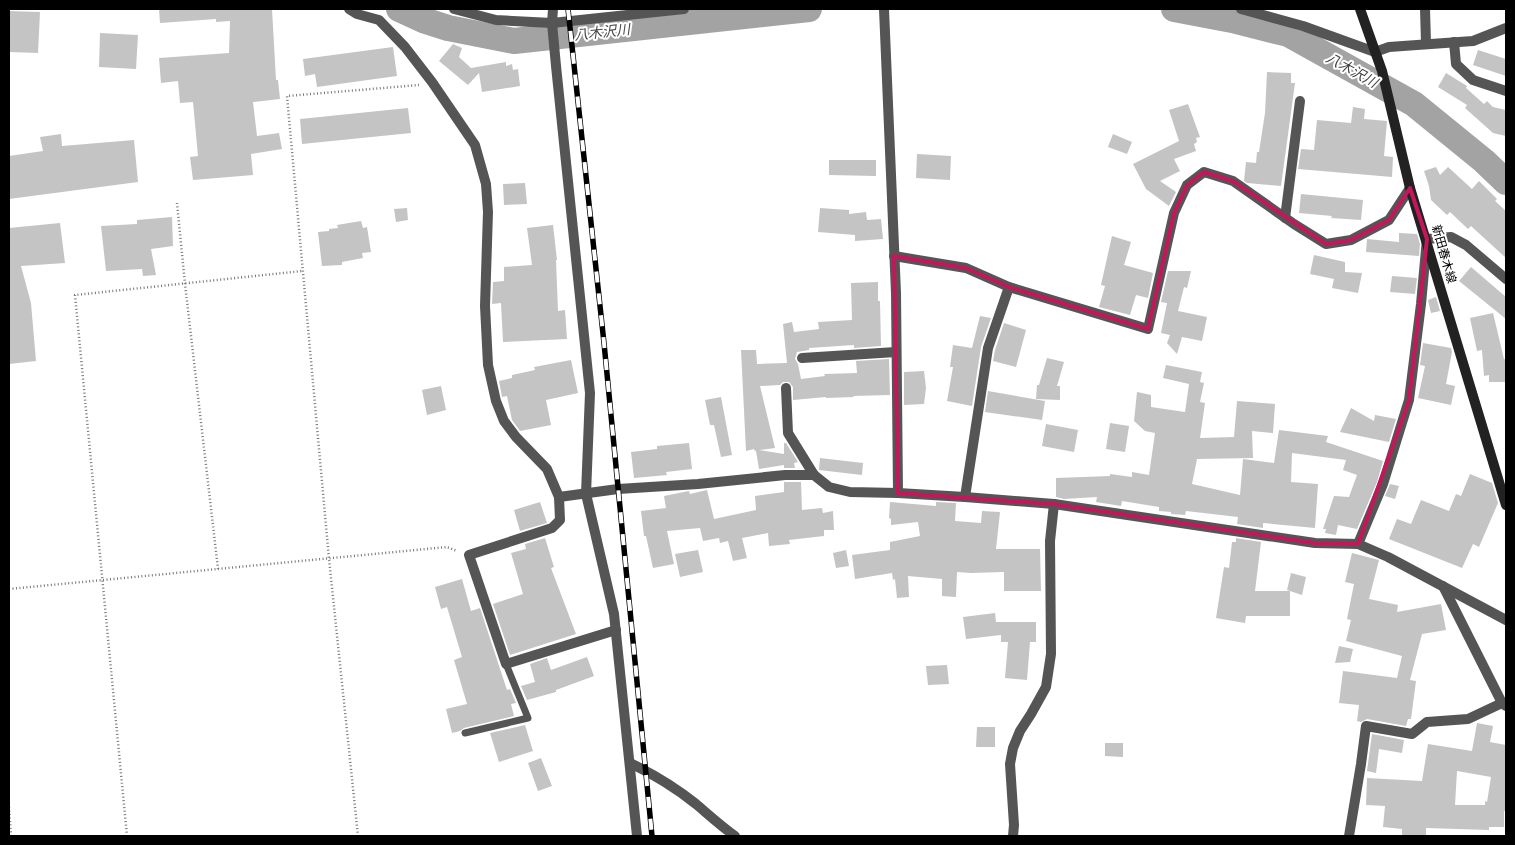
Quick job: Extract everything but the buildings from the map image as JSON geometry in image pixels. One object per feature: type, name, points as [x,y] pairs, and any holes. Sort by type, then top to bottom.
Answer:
[{"type":"main road","name":"新田春木線","points":[[1360,9],[1382,71],[1410,188],[1506,505]]},
{"type":"street","points":[[349,9],[358,14],[379,20],[405,47],[432,82],[475,145],[486,184],[488,212],[485,306],[487,355],[496,401],[504,421],[547,469],[560,497],[560,520],[552,528],[469,556],[506,664],[616,630]]},
{"type":"street","points":[[454,9],[496,20],[552,23],[684,9]]},
{"type":"street","points":[[553,9],[552,23],[556,66],[590,393],[586,494],[614,614],[637,836]]},
{"type":"street","points":[[1241,9],[1303,26],[1375,52],[1389,47],[1473,41],[1506,28]]},
{"type":"street","points":[[1425,9],[1426,43]]},
{"type":"street","points":[[884,11],[894,256],[898,493]]},
{"type":"street","points":[[1454,42],[1456,64],[1473,80],[1506,91]]},
{"type":"street","points":[[1285,218],[1300,101]]},
{"type":"street","points":[[894,256],[966,268],[1009,287],[1148,329],[1174,213],[1187,185],[1204,172],[1233,182],[1326,244],[1352,240],[1389,220],[1410,188]]},
{"type":"street","points":[[1358,544],[1382,484],[1409,400],[1427,239],[1451,238],[1466,245],[1506,279]]},
{"type":"street","points":[[965,497],[988,348],[1009,287]]},
{"type":"street","points":[[802,358],[896,352]]},
{"type":"street","points":[[786,388],[788,433],[814,475],[829,487],[850,492],[898,493],[1054,504],[1315,542],[1358,544],[1388,557],[1506,620]]},
{"type":"street","points":[[560,497],[618,489],[698,484],[785,475],[814,475]]},
{"type":"street","points":[[1013,836],[1010,764],[1013,748],[1020,731],[1046,687],[1051,654],[1050,540],[1054,504]]},
{"type":"street","points":[[1349,836],[1366,726],[1412,734],[1427,722],[1468,719],[1504,704],[1443,586]]},
{"type":"street","points":[[630,763],[664,781],[735,836]]},
{"type":"lane","points":[[465,733],[528,718],[506,664]]},
{"type":"path","points":[[358,836],[329,559],[287,96],[420,85],[432,82]]},
{"type":"path","points":[[177,203],[184,284],[218,569]]},
{"type":"path","points":[[127,836],[75,295],[302,271]]},
{"type":"path","points":[[9,589],[447,547],[469,556]]},
{"type":"path","points":[[9,807],[11,836]]},
{"type":"highlighted area","points":[[1204,172],[1233,181],[1326,244],[1351,240],[1389,220],[1410,188],[1427,239],[1409,400],[1358,544],[1315,543],[1054,504],[898,493],[894,256],[966,268],[1009,287],[1148,329],[1174,213],[1187,185]]},
{"type":"waterway","name":"八木沢川","points":[[399,9],[423,20],[448,28],[514,41],[809,9]]},
{"type":"waterway","name":"八木沢川","points":[[1174,9],[1232,20],[1288,34],[1414,104],[1484,161],[1506,182]]},
{"type":"railway","points":[[568,9],[604,343],[652,836]]}]
